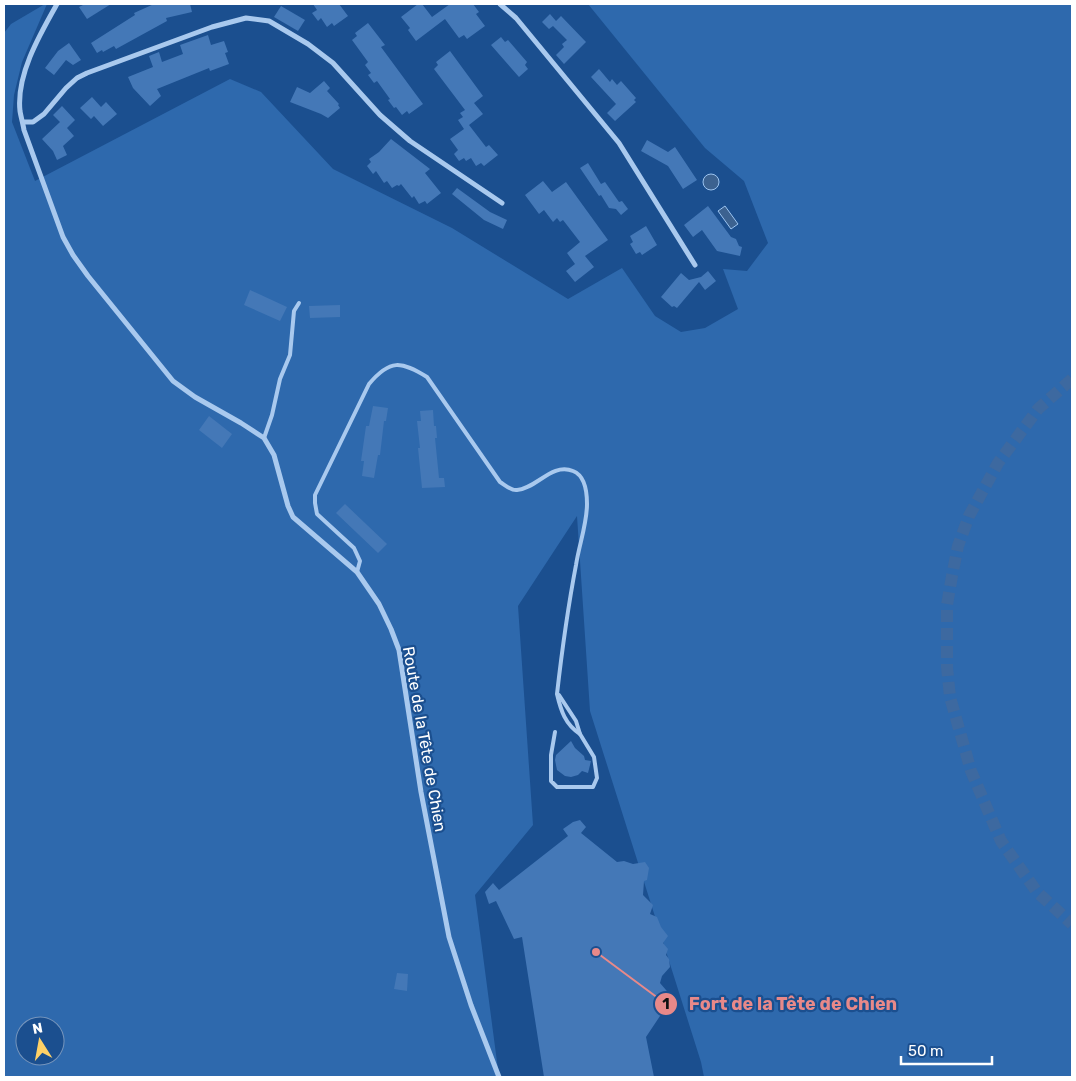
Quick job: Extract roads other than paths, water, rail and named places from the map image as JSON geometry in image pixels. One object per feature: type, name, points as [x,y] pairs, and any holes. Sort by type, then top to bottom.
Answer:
[{"type":"street","name":"Route de la Tête de Chien","points":[[57,4],[36,42],[23,77],[20,102],[27,140],[64,237],[88,276],[172,381],[196,397],[242,422],[264,438],[274,455],[288,506],[294,517],[357,572],[379,604],[391,629],[398,650],[421,792],[450,937],[471,1005],[499,1077]]},
{"type":"street","points":[[500,4],[516,18],[619,143],[695,265]]},
{"type":"street","points":[[23,122],[33,122],[44,114],[66,88],[77,78],[87,73],[212,27],[246,18],[269,21],[308,44],[333,63],[380,114],[410,141],[502,203]]},
{"type":"lane","points":[[264,438],[272,415],[280,379],[290,355],[294,311],[299,303]]},
{"type":"lane","points":[[357,572],[360,561],[354,548],[317,514],[315,495],[369,384],[380,371],[391,365],[404,365],[414,368],[427,377],[500,482],[508,488],[516,490],[530,486],[551,473],[563,470],[573,470],[580,476],[585,486],[586,518],[574,573],[557,694],[560,711],[570,727],[580,734]]},
{"type":"lane","points":[[555,732],[551,755],[550,781],[556,787],[593,787],[597,778],[594,757],[580,734],[576,721],[557,694]]},
{"type":"tunnel","points":[[1072,379],[1038,409],[998,463],[969,516],[958,546],[947,605],[947,667],[950,697],[971,771],[1001,841],[1037,892],[1072,924]]},
{"type":"place","name":"Fort de la Tête de Chien","points":[[596,952]]}]
